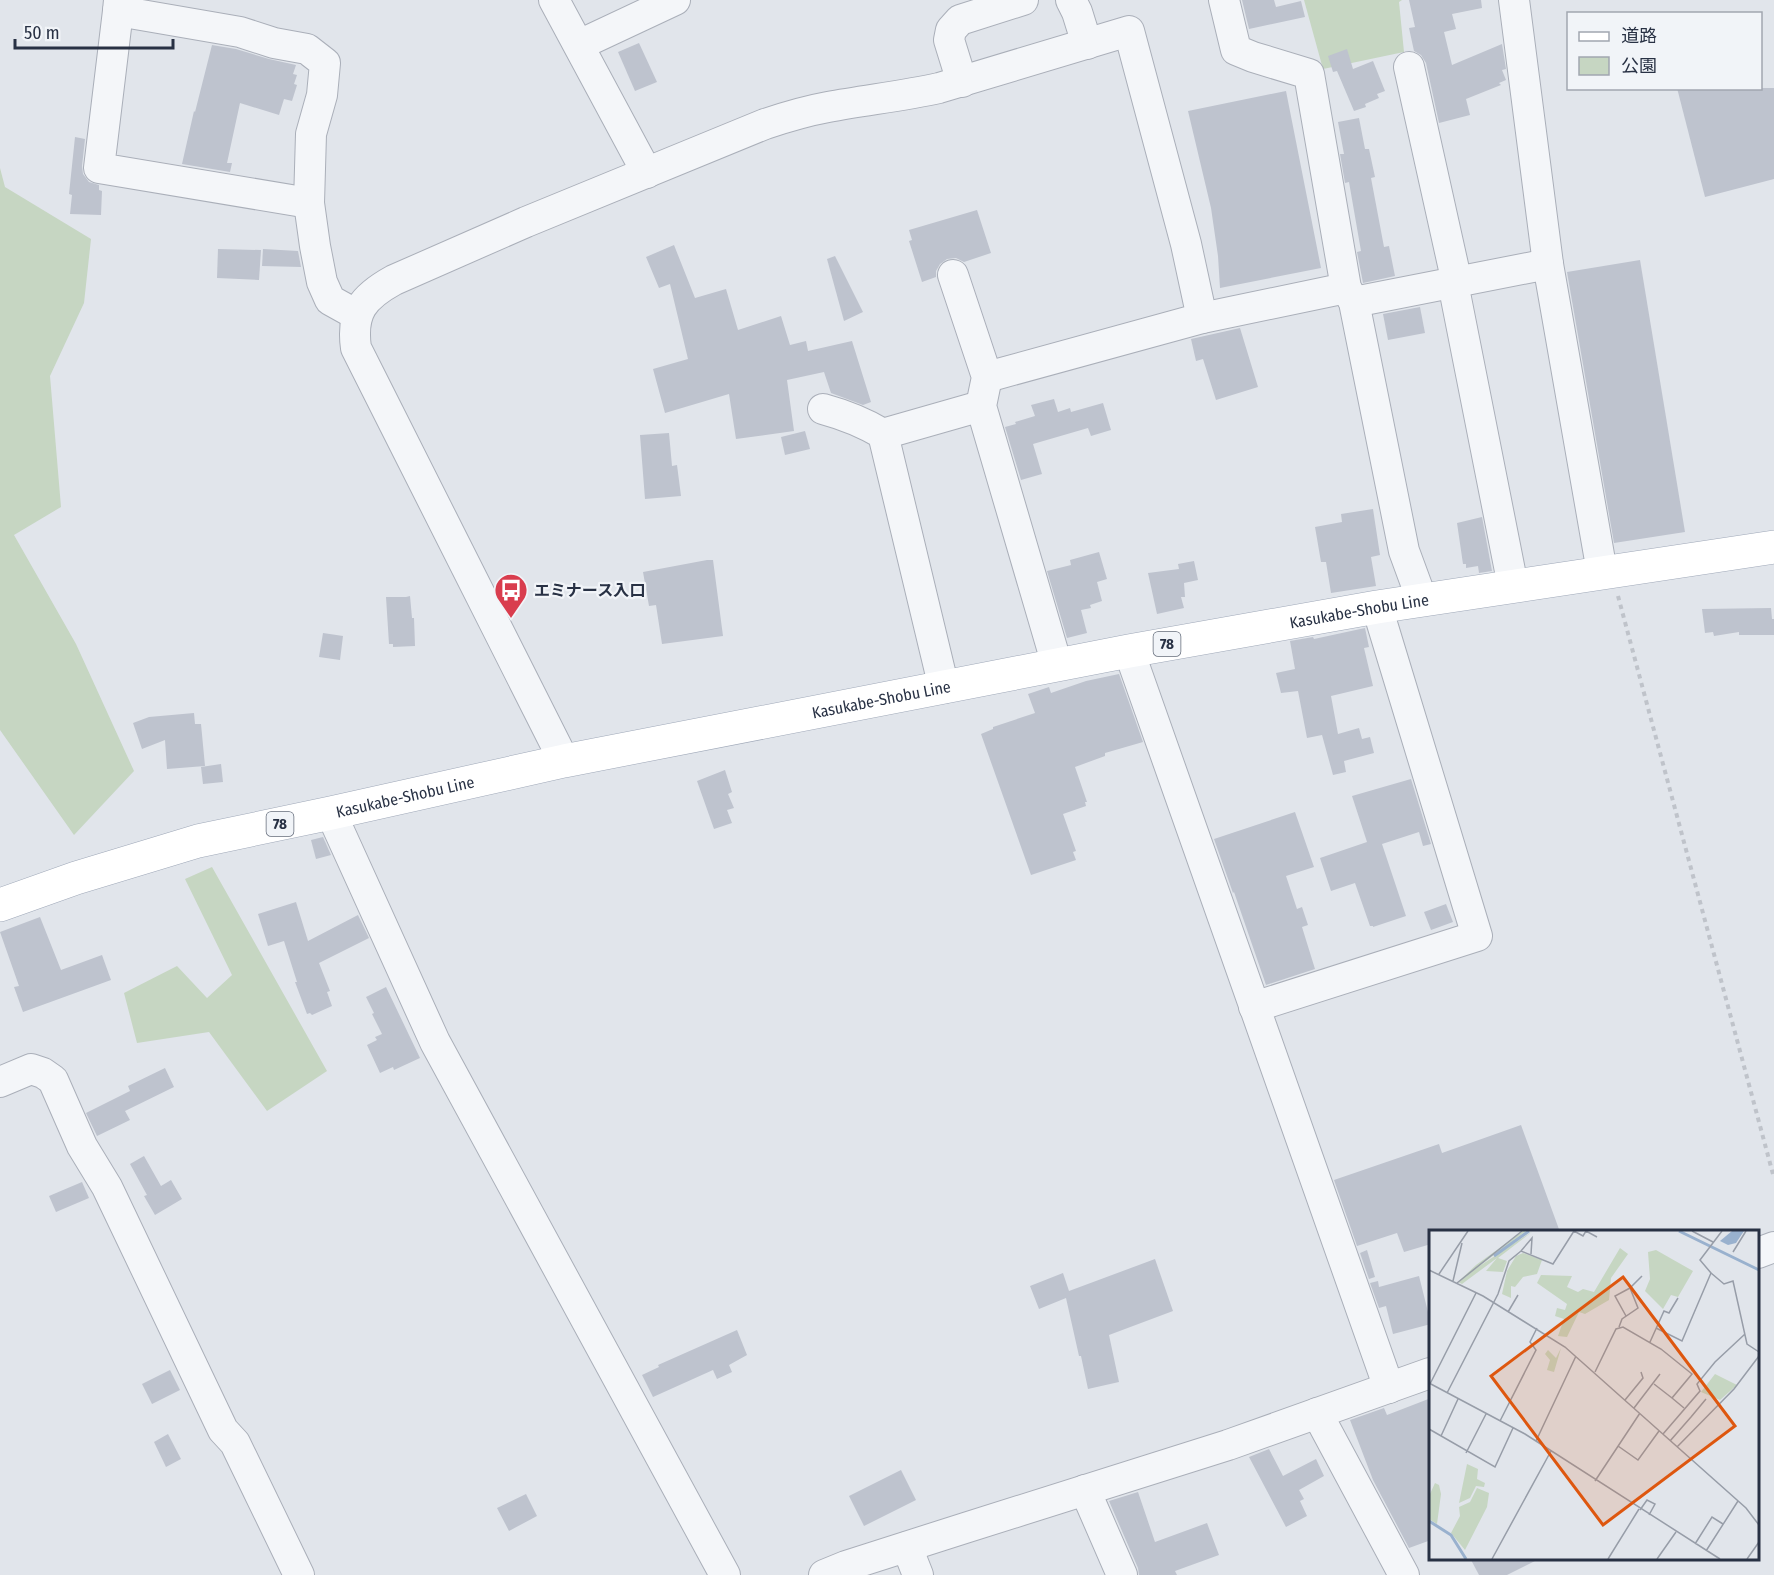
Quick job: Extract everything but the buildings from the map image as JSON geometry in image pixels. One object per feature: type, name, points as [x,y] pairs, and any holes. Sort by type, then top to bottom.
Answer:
[{"type":"main road","name":"Kasukabe-Shobu Line","points":[[0,905],[76,878],[198,841],[564,761],[1129,651],[1377,607],[1774,547]]},
{"type":"street","points":[[554,0],[647,173]]},
{"type":"street","points":[[579,45],[675,0]]},
{"type":"street","points":[[962,82],[949,40],[951,30],[960,20],[1023,0]]},
{"type":"street","points":[[1071,0],[1087,44]]},
{"type":"street","points":[[1224,0],[1236,50],[1309,74],[1350,295],[1404,551],[1422,600]]},
{"type":"street","points":[[1514,0],[1548,264],[1602,572]]},
{"type":"street","points":[[309,203],[99,168],[119,6],[240,32],[274,44],[307,49],[325,63],[322,95],[311,134],[309,203],[322,282],[330,300],[357,315]]},
{"type":"street","points":[[564,761],[356,348],[353,331],[357,315],[376,290],[526,222],[765,124],[795,114],[915,94],[962,82],[1129,31],[1186,244],[1202,318]]},
{"type":"street","points":[[1409,67],[1455,283],[1513,586]]},
{"type":"street","points":[[883,434],[984,392],[1202,318],[1350,295],[1455,283],[1548,264]]},
{"type":"street","points":[[953,275],[1057,665]]},
{"type":"street","points":[[823,409],[866,424],[883,434],[944,688]]},
{"type":"street","points":[[1254,1007],[1477,936],[1377,607]]},
{"type":"street","points":[[1129,651],[1389,1388]]},
{"type":"street","points":[[331,813],[435,1042],[725,1575]]},
{"type":"street","points":[[0,1083],[31,1070],[43,1073],[53,1080],[82,1146],[107,1187],[224,1430],[235,1443],[299,1575]]},
{"type":"street","points":[[1759,1253],[1774,1247]]},
{"type":"street","points":[[824,1575],[846,1566],[1228,1445],[1429,1374]]},
{"type":"street","points":[[1317,1413],[1404,1575]]},
{"type":"street","points":[[1085,1490],[1122,1575]]},
{"type":"street","points":[[907,1547],[918,1575]]},
{"type":"path","points":[[1602,572],[1620,599],[1774,1178]]},
{"type":"green space","points":[[1304,0],[1402,0],[1399,2],[1404,52],[1323,69]]},
{"type":"green space","points":[[0,168],[5,187],[91,239],[84,303],[50,376],[61,507],[14,535],[76,644],[134,771],[74,835],[0,730]]},
{"type":"green space","points":[[212,867],[327,1071],[267,1111],[209,1032],[137,1043],[124,993],[177,966],[207,998],[232,975],[185,879]]},
{"type":"place","name":"エミナース入口","points":[[511,619]]}]
